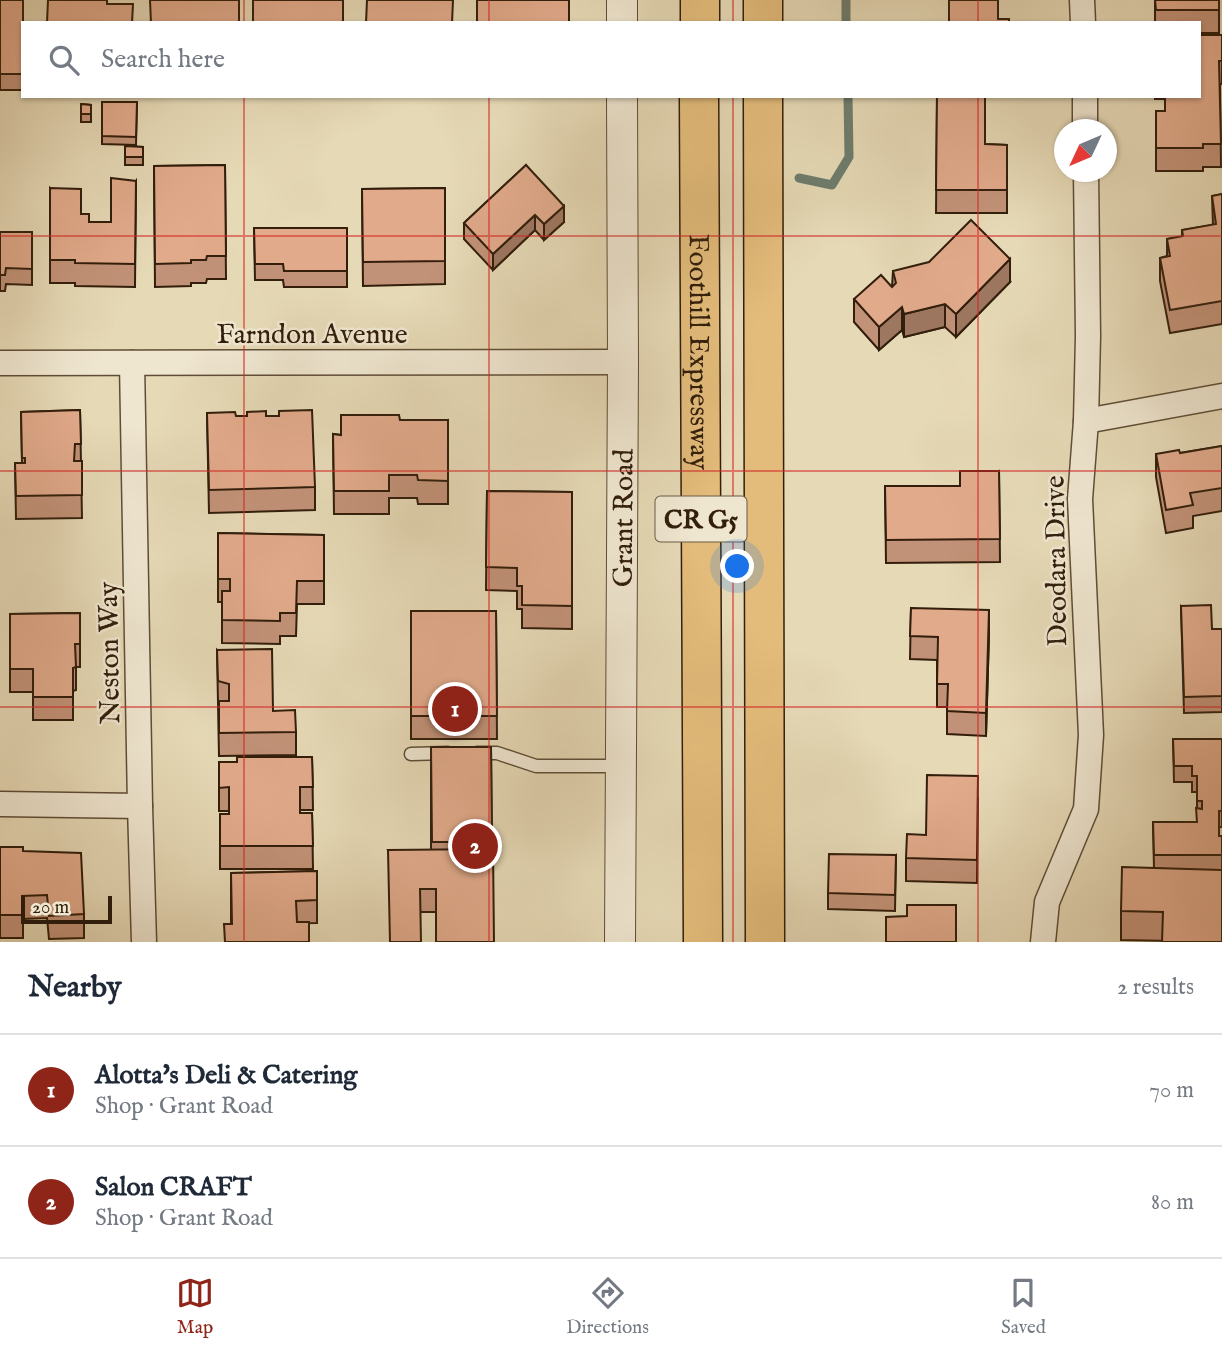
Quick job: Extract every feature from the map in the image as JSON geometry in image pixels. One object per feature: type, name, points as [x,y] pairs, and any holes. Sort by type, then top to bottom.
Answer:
[{"type":"highway","points":[[699,0],[699,21]]},
{"type":"highway","points":[[763,0],[763,21]]},
{"type":"highway","name":"Foothill Expressway","points":[[699,98],[703,942]]},
{"type":"highway","name":"CR G5","points":[[764,98],[765,942]]},
{"type":"street","points":[[622,0],[622,21]]},
{"type":"street","points":[[1082,0],[1083,21]]},
{"type":"street","name":"Grant Road","points":[[620,942],[622,98]]},
{"type":"street","points":[[1084,98],[1085,119]]},
{"type":"street","name":"Deodara Drive","points":[[1043,942],[1047,902],[1086,809],[1090,735],[1080,499],[1086,421],[1088,336],[1086,182]]},
{"type":"street","name":"Farndon Avenue","points":[[0,363],[623,362]]},
{"type":"street","name":"Neston Way","points":[[132,363],[144,942]]},
{"type":"street","points":[[1086,421],[1222,396]]},
{"type":"street","points":[[0,804],[140,806]]},
{"type":"lane","points":[[411,754],[497,753],[536,766],[621,766]]},
{"type":"building","points":[[0,0],[23,0],[21,74],[0,74]]},
{"type":"building","points":[[48,0],[107,0],[107,4],[133,4],[132,21],[47,21]]},
{"type":"building","points":[[150,0],[239,0],[239,21],[151,21]]},
{"type":"building","points":[[253,0],[343,0],[343,21],[253,21]]},
{"type":"building","points":[[367,0],[453,0],[452,21],[366,21]]},
{"type":"building","points":[[477,0],[569,0],[569,21],[477,21]]},
{"type":"building","points":[[949,0],[998,0],[998,19],[1009,19],[1009,21],[949,21]]},
{"type":"building","points":[[1155,0],[1219,0],[1219,10],[1156,10]]},
{"type":"building","points":[[1201,35],[1222,35],[1222,61],[1219,61],[1221,144],[1203,144],[1203,148],[1156,148],[1156,111],[1165,111],[1165,98],[1201,98]]},
{"type":"building","points":[[937,98],[985,98],[985,144],[1007,145],[1007,190],[936,190]]},
{"type":"building","points":[[102,102],[137,102],[136,137],[102,136]]},
{"type":"building","points":[[81,104],[91,105],[91,114],[81,114]]},
{"type":"building","points":[[125,146],[143,147],[143,157],[125,157]]},
{"type":"building","points":[[225,165],[226,256],[207,256],[206,260],[191,260],[191,263],[155,264],[154,166]]},
{"type":"building","points":[[526,165],[564,206],[544,224],[535,215],[493,254],[464,223]]},
{"type":"building","points":[[111,178],[136,181],[135,264],[50,260],[50,188],[81,189],[81,214],[89,214],[89,222],[111,222]]},
{"type":"building","points":[[445,188],[445,261],[363,262],[362,189]]},
{"type":"building","points":[[1222,194],[1222,301],[1170,310],[1160,258],[1170,256],[1167,239],[1183,236],[1182,230],[1216,224],[1212,196]]},
{"type":"building","points":[[971,220],[1010,259],[956,314],[945,304],[904,314],[902,307],[879,327],[854,299],[881,275],[892,287],[896,283],[893,271],[929,262]]},
{"type":"building","points":[[254,228],[347,228],[347,271],[284,271],[283,264],[255,264]]},
{"type":"building","points":[[0,232],[32,232],[32,269],[6,268],[5,275],[0,275]]},
{"type":"building","points":[[80,410],[81,444],[75,444],[74,461],[82,461],[82,495],[16,496],[15,463],[25,463],[25,458],[22,458],[21,412]]},
{"type":"building","points":[[312,410],[315,487],[209,490],[207,413],[235,412],[236,416],[247,416],[247,412],[266,411],[266,416],[279,416],[279,411]]},
{"type":"building","points":[[341,415],[399,415],[400,420],[448,420],[448,481],[418,480],[417,475],[389,475],[389,491],[334,491],[333,434],[341,435]]},
{"type":"building","points":[[1222,446],[1222,488],[1190,493],[1193,505],[1166,510],[1156,454]]},
{"type":"building","points":[[960,471],[999,471],[1000,539],[886,540],[885,486],[960,486]]},
{"type":"building","points":[[487,491],[572,492],[572,606],[522,605],[522,586],[517,586],[517,568],[486,567]]},
{"type":"building","points":[[218,533],[324,535],[324,581],[297,581],[296,613],[280,613],[280,621],[222,620],[222,591],[230,591],[230,579],[218,579]]},
{"type":"building","points":[[1211,605],[1212,629],[1222,629],[1222,696],[1184,697],[1181,606]]},
{"type":"building","points":[[911,608],[989,610],[986,713],[947,711],[948,684],[937,684],[938,637],[910,636]]},
{"type":"building","points":[[411,611],[496,611],[497,716],[411,716]]},
{"type":"building","points":[[80,613],[80,644],[75,644],[73,697],[33,697],[33,669],[10,669],[10,614]]},
{"type":"building","points":[[272,649],[273,711],[295,710],[296,732],[219,733],[219,701],[229,701],[229,684],[218,681],[217,650]]},
{"type":"building","points":[[1173,739],[1222,739],[1222,811],[1219,811],[1219,836],[1222,836],[1222,855],[1154,855],[1153,822],[1197,822],[1196,808],[1202,809],[1202,801],[1197,801],[1197,776],[1192,776],[1192,766],[1174,766]]},
{"type":"building","points":[[431,747],[491,747],[492,842],[432,842]]},
{"type":"building","points":[[237,757],[312,757],[313,787],[300,787],[300,813],[312,813],[313,846],[220,846],[220,814],[229,814],[229,787],[219,788],[219,762],[237,762]]},
{"type":"building","points":[[927,775],[978,776],[977,860],[906,858],[907,834],[926,835]]},
{"type":"building","points":[[0,847],[23,847],[23,851],[81,853],[84,914],[49,916],[47,895],[22,896],[23,915],[0,915]]},
{"type":"building","points":[[493,849],[494,942],[436,942],[436,889],[420,889],[421,942],[390,942],[388,850]]},
{"type":"building","points":[[829,854],[896,855],[895,895],[828,893]]},
{"type":"building","points":[[1122,867],[1222,870],[1222,942],[1162,942],[1163,912],[1121,911]]},
{"type":"building","points":[[317,871],[317,900],[296,901],[297,922],[309,922],[309,942],[225,942],[224,924],[232,924],[231,873]]},
{"type":"building","points":[[907,905],[956,905],[956,942],[886,942],[886,917],[907,916]]},
{"type":"waterway","points":[[846,0],[846,21]]},
{"type":"waterway","points":[[799,178],[832,185],[849,157],[848,98]]},
{"type":"place","name":"Alotta's Deli & Catering","points":[[455,709]]},
{"type":"place","name":"Salon CRAFT","points":[[475,846]]}]
